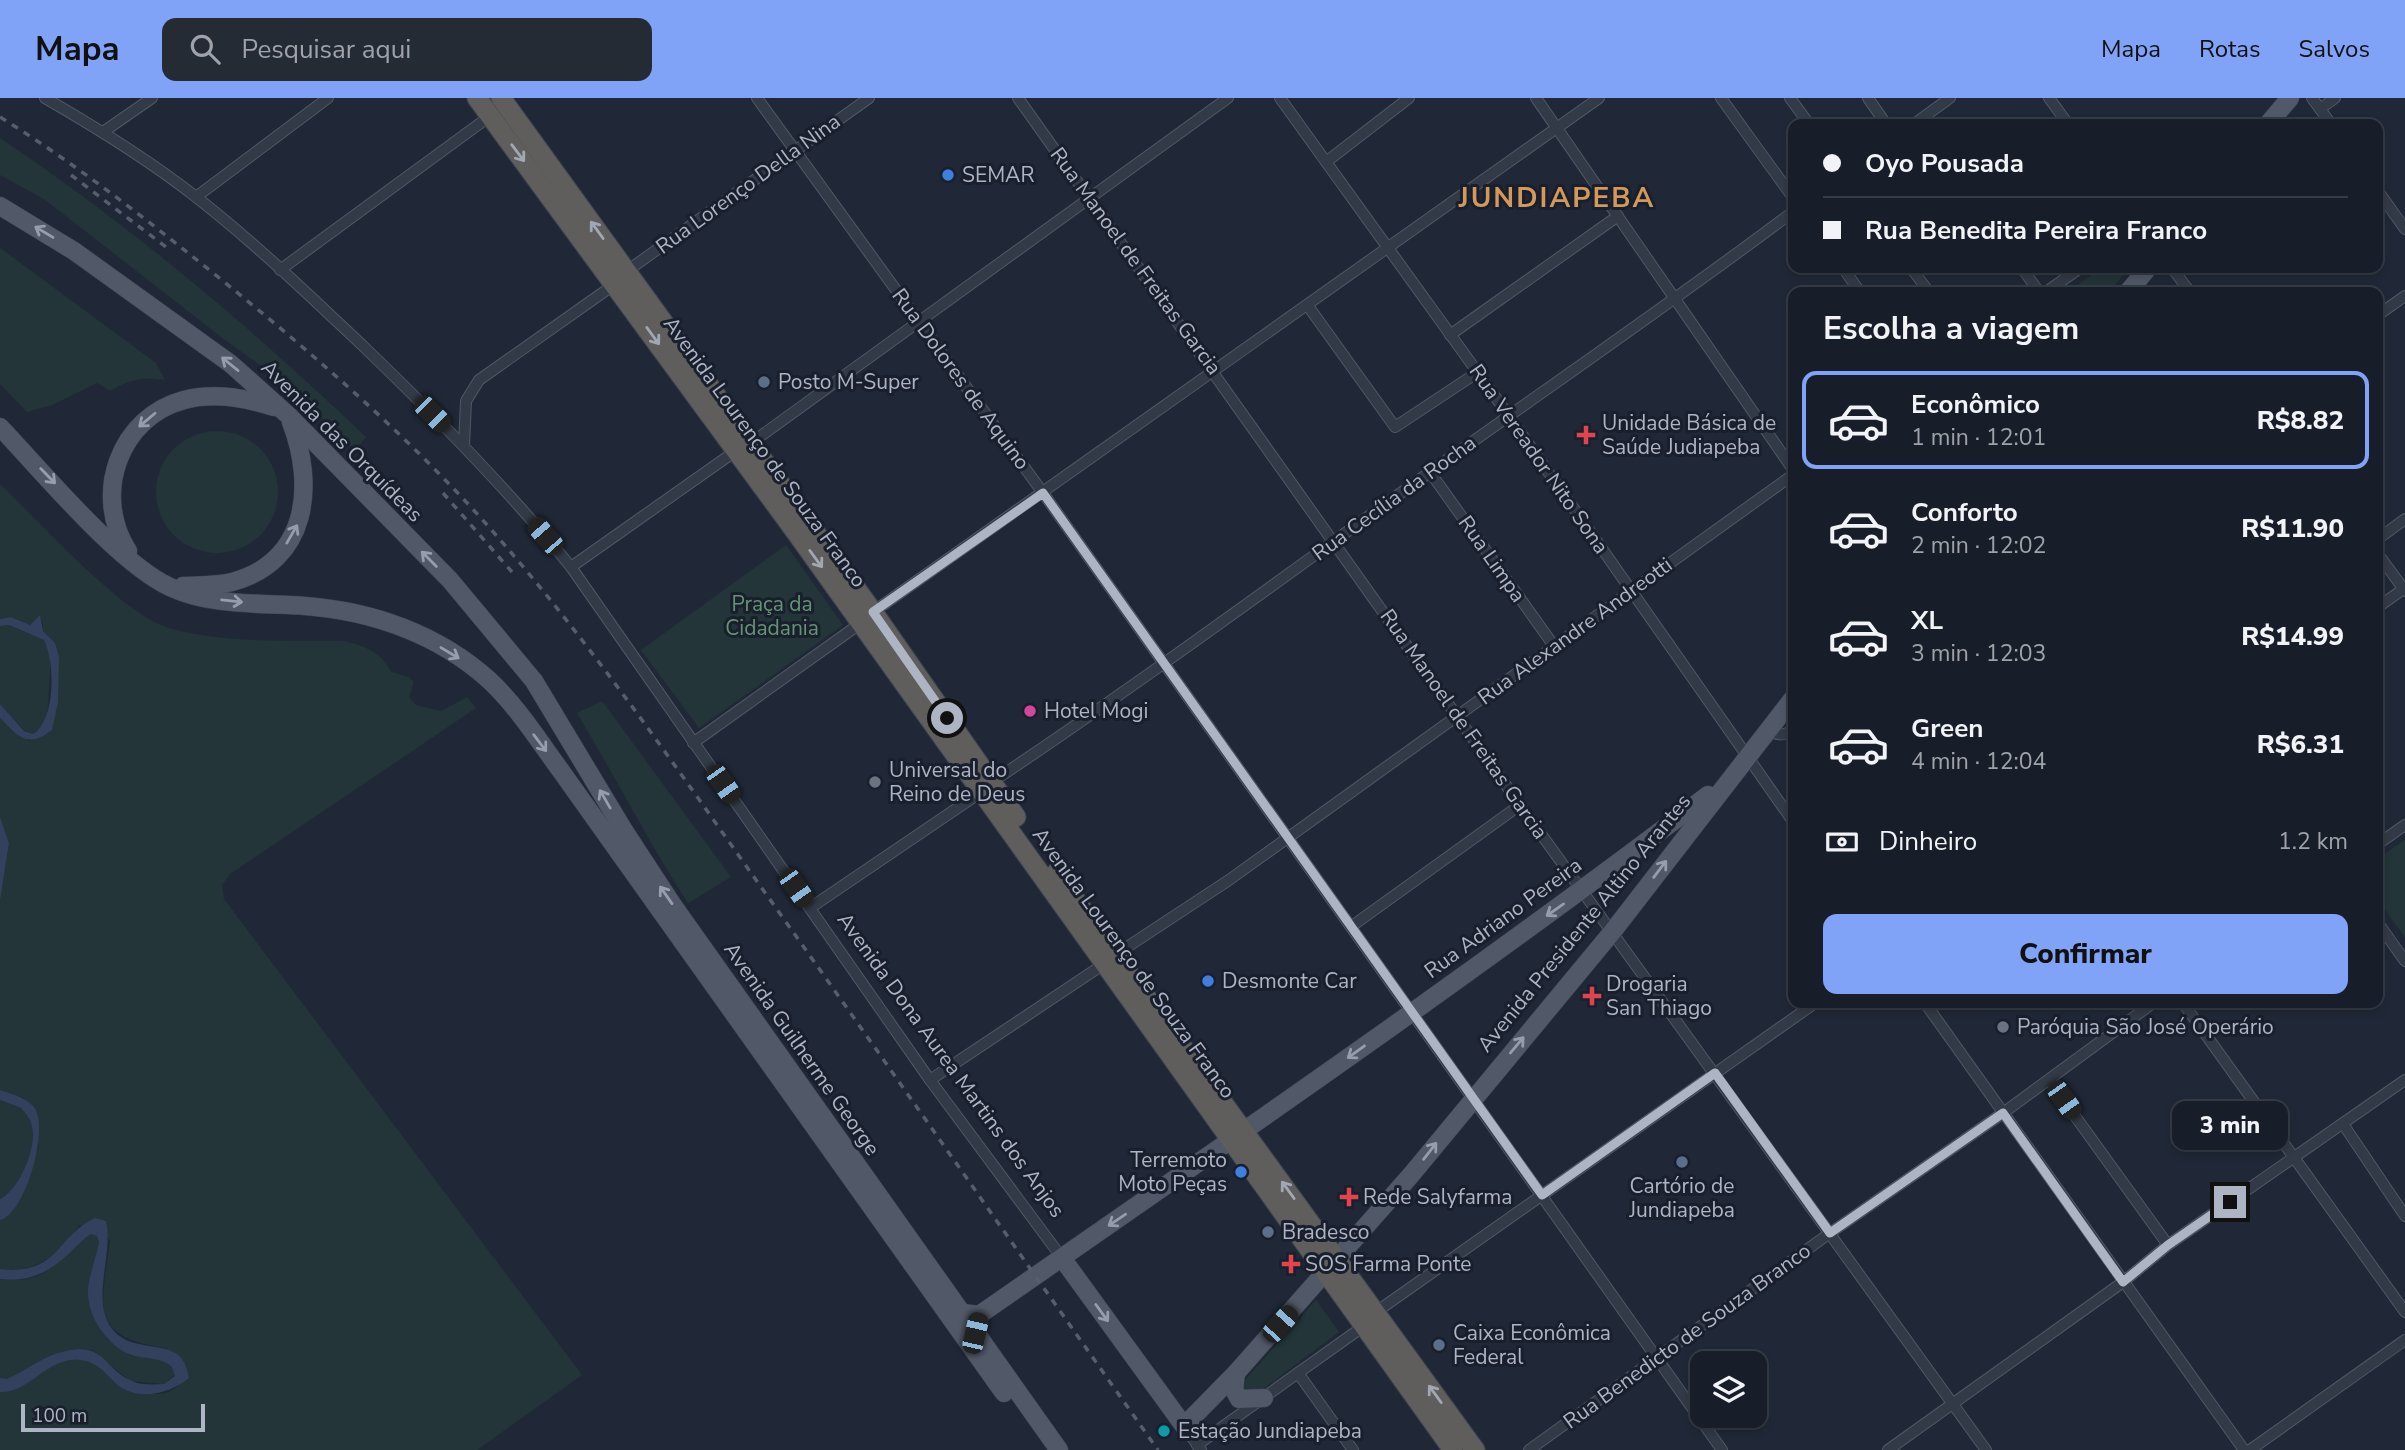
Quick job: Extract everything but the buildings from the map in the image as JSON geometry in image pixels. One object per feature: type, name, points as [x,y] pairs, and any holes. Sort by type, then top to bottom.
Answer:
[{"type":"highway","name":"Avenida Lourenço de Souza Franco","points":[[477,98],[502,104],[621,277],[1370,1319],[1454,1450]]},
{"type":"highway","name":"Avenida Lourenço de Souza Franco","points":[[1370,1319],[1475,1450]]},
{"type":"main road","points":[[2272,119],[2290,98]]},
{"type":"main road","name":"Avenida das Orquídeas","points":[[0,206],[74,251],[181,326],[285,412],[450,580],[522,665]]},
{"type":"main road","points":[[2132,287],[2144,273]]},
{"type":"main road","points":[[0,428],[91,521],[146,572],[169,586],[213,585],[237,580],[264,566],[286,544],[300,517],[305,486],[301,456],[285,412],[243,399],[195,397],[162,408],[135,430],[118,460],[111,503],[124,545],[146,572]]},
{"type":"main road","name":"Avenida Guilherme George","points":[[169,586],[213,599],[337,609],[384,619],[449,652],[498,689],[585,804],[1045,1450]]},
{"type":"main road","name":"Avenida Guilherme George","points":[[522,665],[649,870],[972,1320],[1059,1450]]},
{"type":"main road","name":"Avenida Presidente Altino Arantes","points":[[1184,1426],[1236,1373],[1411,1175],[1613,931],[1788,703]]},
{"type":"main road","name":"Rua Adriano Pereira","points":[[972,1320],[1239,1136],[1583,891],[1727,780]]},
{"type":"main road","name":"Avenida Dona Aurea Martins dos Anjos","points":[[1062,1258],[1184,1426]]},
{"type":"main road","points":[[1236,1373],[1234,1390],[1239,1399],[1264,1398]]},
{"type":"street","name":"Avenida Dona Aurea Martins dos Anjos","points":[[45,98],[103,132],[196,197],[280,270],[464,445],[571,567],[930,1080],[1062,1258]]},
{"type":"street","points":[[103,132],[152,98]]},
{"type":"street","points":[[196,197],[328,98]]},
{"type":"street","name":"Rua Dolores de Aquino","points":[[757,98],[1043,493],[1722,1450]]},
{"type":"street","name":"Rua Lorenço Della Nina","points":[[464,445],[466,401],[480,380],[869,98]]},
{"type":"street","name":"Rua Manoel de Freitas Garcia","points":[[1018,98],[1335,540],[1520,805],[1986,1450]]},
{"type":"street","points":[[571,567],[744,447],[1228,98]]},
{"type":"street","name":"Rua Vereador Nito Sona","points":[[1280,98],[1478,372],[1788,815]]},
{"type":"street","points":[[1326,162],[1409,98]]},
{"type":"street","points":[[1536,98],[1788,464]]},
{"type":"street","points":[[693,743],[1119,436],[1215,372],[1599,98]]},
{"type":"street","points":[[1721,98],[1788,191]]},
{"type":"street","points":[[1790,98],[1805,119]]},
{"type":"street","points":[[1868,98],[1883,119]]},
{"type":"street","points":[[1925,119],[1950,98]]},
{"type":"street","points":[[2049,98],[2064,119]]},
{"type":"street","points":[[2312,98],[2327,119]]},
{"type":"street","points":[[2320,109],[2335,98]]},
{"type":"street","points":[[280,270],[502,104]]},
{"type":"street","points":[[2383,198],[2405,229]]},
{"type":"street","name":"Rua Cecília da Rocha","points":[[810,908],[1164,663],[1508,416],[1675,300],[1788,215]]},
{"type":"street","points":[[1450,335],[1618,216]]},
{"type":"street","points":[[2053,287],[2073,273]]},
{"type":"street","points":[[2383,311],[2405,296]]},
{"type":"street","points":[[1308,306],[1395,427],[1478,372]]},
{"type":"street","name":"Rua Limpa","points":[[1430,472],[1554,646]]},
{"type":"street","name":"Rua Alexandre Andreotti","points":[[930,1080],[1288,838],[1788,477]]},
{"type":"street","points":[[2383,534],[2405,519]]},
{"type":"street","points":[[2383,560],[2405,589],[2383,604]]},
{"type":"street","points":[[1767,729],[1775,735],[1788,734]]},
{"type":"street","points":[[1352,926],[1520,805]]},
{"type":"street","points":[[2383,840],[2405,825]]},
{"type":"street","points":[[2383,930],[2405,961]]},
{"type":"street","points":[[1199,1447],[1370,1319],[1808,1008]]},
{"type":"street","points":[[1928,1008],[2244,1450]]},
{"type":"street","name":"Rua Benedicto de Souza Branco","points":[[1529,1450],[2146,1008]]},
{"type":"street","points":[[2187,1008],[2293,1160],[2405,1312]]},
{"type":"street","points":[[2049,1080],[2168,1245]]},
{"type":"street","points":[[1888,1450],[2123,1282],[2168,1245],[2405,1080]]},
{"type":"street","points":[[2343,1124],[2405,1216]]},
{"type":"street","points":[[2250,1450],[2405,1340]]},
{"type":"street","points":[[1298,1373],[1353,1450]]},
{"type":"street","name":"Avenida Dona Aurea Martins dos Anjos","points":[[1184,1426],[1199,1447]]},
{"type":"green space","points":[[0,138],[143,243],[235,318],[366,437],[355,450],[284,382],[225,340],[44,199],[0,175]]},
{"type":"green space","points":[[0,248],[156,363],[165,380],[136,380],[110,391],[97,383],[52,405],[27,412],[0,384]]},
{"type":"green space","points":[[2095,273],[2125,273],[2113,287],[2075,287]]},
{"type":"green space","points":[[217,431],[240,436],[260,449],[273,469],[278,492],[273,515],[260,535],[240,548],[217,553],[194,548],[174,535],[161,515],[156,492],[161,469],[174,449],[194,436]]},
{"type":"green space","points":[[0,484],[105,586],[150,620],[169,628],[210,636],[352,643],[377,655],[391,672],[409,677],[414,682],[409,697],[416,705],[441,711],[467,697],[476,708],[230,874],[222,885],[224,899],[582,1375],[477,1450],[0,1450],[0,1392],[20,1387],[57,1364],[79,1360],[88,1362],[101,1369],[121,1387],[141,1393],[166,1393],[189,1377],[167,1348],[141,1343],[111,1326],[105,1314],[103,1299],[110,1240],[80,1225],[64,1245],[47,1259],[26,1268],[0,1269],[0,1220],[13,1211],[39,1146],[24,1098],[0,1090],[0,901],[9,843],[0,817],[0,718],[18,735],[29,741],[52,730],[59,656],[55,643],[43,631],[39,616],[30,625],[11,617],[0,619]]},
{"type":"green space","name":"Praça da Cidadania","points":[[786,545],[843,625],[699,728],[641,650]]},
{"type":"green space","points":[[9,625],[44,640],[51,656],[47,720],[33,734],[25,731],[0,704],[0,626]]},
{"type":"green space","points":[[602,701],[731,877],[688,903],[577,713]]},
{"type":"green space","points":[[2405,840],[2405,937],[2383,907],[2383,855]]},
{"type":"green space","points":[[0,1100],[21,1108],[31,1122],[33,1136],[29,1157],[20,1178],[0,1199]]},
{"type":"green space","points":[[91,1234],[98,1236],[99,1242],[88,1291],[107,1339],[131,1355],[161,1359],[173,1367],[175,1375],[164,1384],[130,1381],[93,1350],[64,1351],[7,1380],[0,1378],[0,1279],[18,1280],[43,1273]]},
{"type":"green space","points":[[1316,1300],[1339,1332],[1263,1389],[1242,1390],[1246,1379]]},
{"type":"water","points":[[40,615],[43,631],[55,643],[59,656],[58,702],[52,730],[30,740],[18,735],[0,718],[0,704],[24,731],[33,734],[41,727],[51,690],[48,650],[44,640],[9,625],[0,626],[0,619],[11,617],[30,625]]},
{"type":"water","points":[[0,817],[9,843],[0,901]]},
{"type":"water","points":[[0,1090],[22,1098],[34,1107],[39,1133],[37,1151],[26,1188],[9,1215],[0,1220],[0,1199],[20,1178],[29,1157],[33,1136],[29,1119],[21,1108],[0,1100]]},
{"type":"water","points":[[95,1218],[106,1221],[108,1235],[103,1293],[107,1320],[114,1331],[124,1339],[159,1347],[178,1355],[185,1364],[189,1378],[176,1387],[160,1392],[136,1393],[121,1387],[95,1365],[79,1360],[57,1364],[20,1387],[0,1392],[0,1378],[7,1379],[58,1353],[79,1349],[89,1350],[104,1358],[123,1376],[136,1383],[164,1384],[175,1376],[172,1367],[163,1361],[137,1357],[123,1351],[100,1329],[91,1310],[88,1290],[99,1242],[97,1236],[91,1234],[67,1256],[37,1275],[14,1280],[0,1279],[0,1269],[20,1269],[46,1261],[82,1226]]},
{"type":"railway","points":[[0,117],[114,196],[196,259],[290,337],[420,454],[480,517],[556,607],[663,749],[1158,1450]]},
{"type":"railway","points":[[71,175],[166,247]]},
{"type":"railway","points":[[443,493],[512,572]]},
{"type":"place","name":"SEMAR","points":[[948,175]]},
{"type":"place","name":"Posto M-Super","points":[[764,382]]},
{"type":"place","name":"Unidade Básica de Saúde Judiapeba","points":[[1586,435]]},
{"type":"place","name":"Hotel Mogi","points":[[1030,711]]},
{"type":"place","name":"Universal do Reino de Deus","points":[[875,782]]},
{"type":"place","name":"Desmonte Car","points":[[1208,981]]},
{"type":"place","name":"Drogaria San Thiago","points":[[1592,996]]},
{"type":"place","name":"Paróquia São José Operário","points":[[2003,1027]]},
{"type":"place","name":"Cartório de Jundiapeba","points":[[1682,1162]]},
{"type":"place","name":"Terremoto Moto Peças","points":[[1241,1172]]},
{"type":"place","name":"Rede Salyfarma","points":[[1349,1197]]},
{"type":"place","name":"Bradesco","points":[[1268,1232]]},
{"type":"place","name":"SOS Farma Ponte","points":[[1291,1264]]},
{"type":"place","name":"Caixa Econômica Federal","points":[[1439,1345]]},
{"type":"place","name":"Estação Jundiapeba","points":[[1164,1431]]},
{"type":"district","name":"JUNDIAPEBA","points":[[1557,197]]},
{"type":"route","points":[[947,718],[873,612],[1043,493],[1542,1195],[1715,1073],[1830,1233],[2003,1113],[2123,1282],[2168,1245],[2230,1202]]}]
